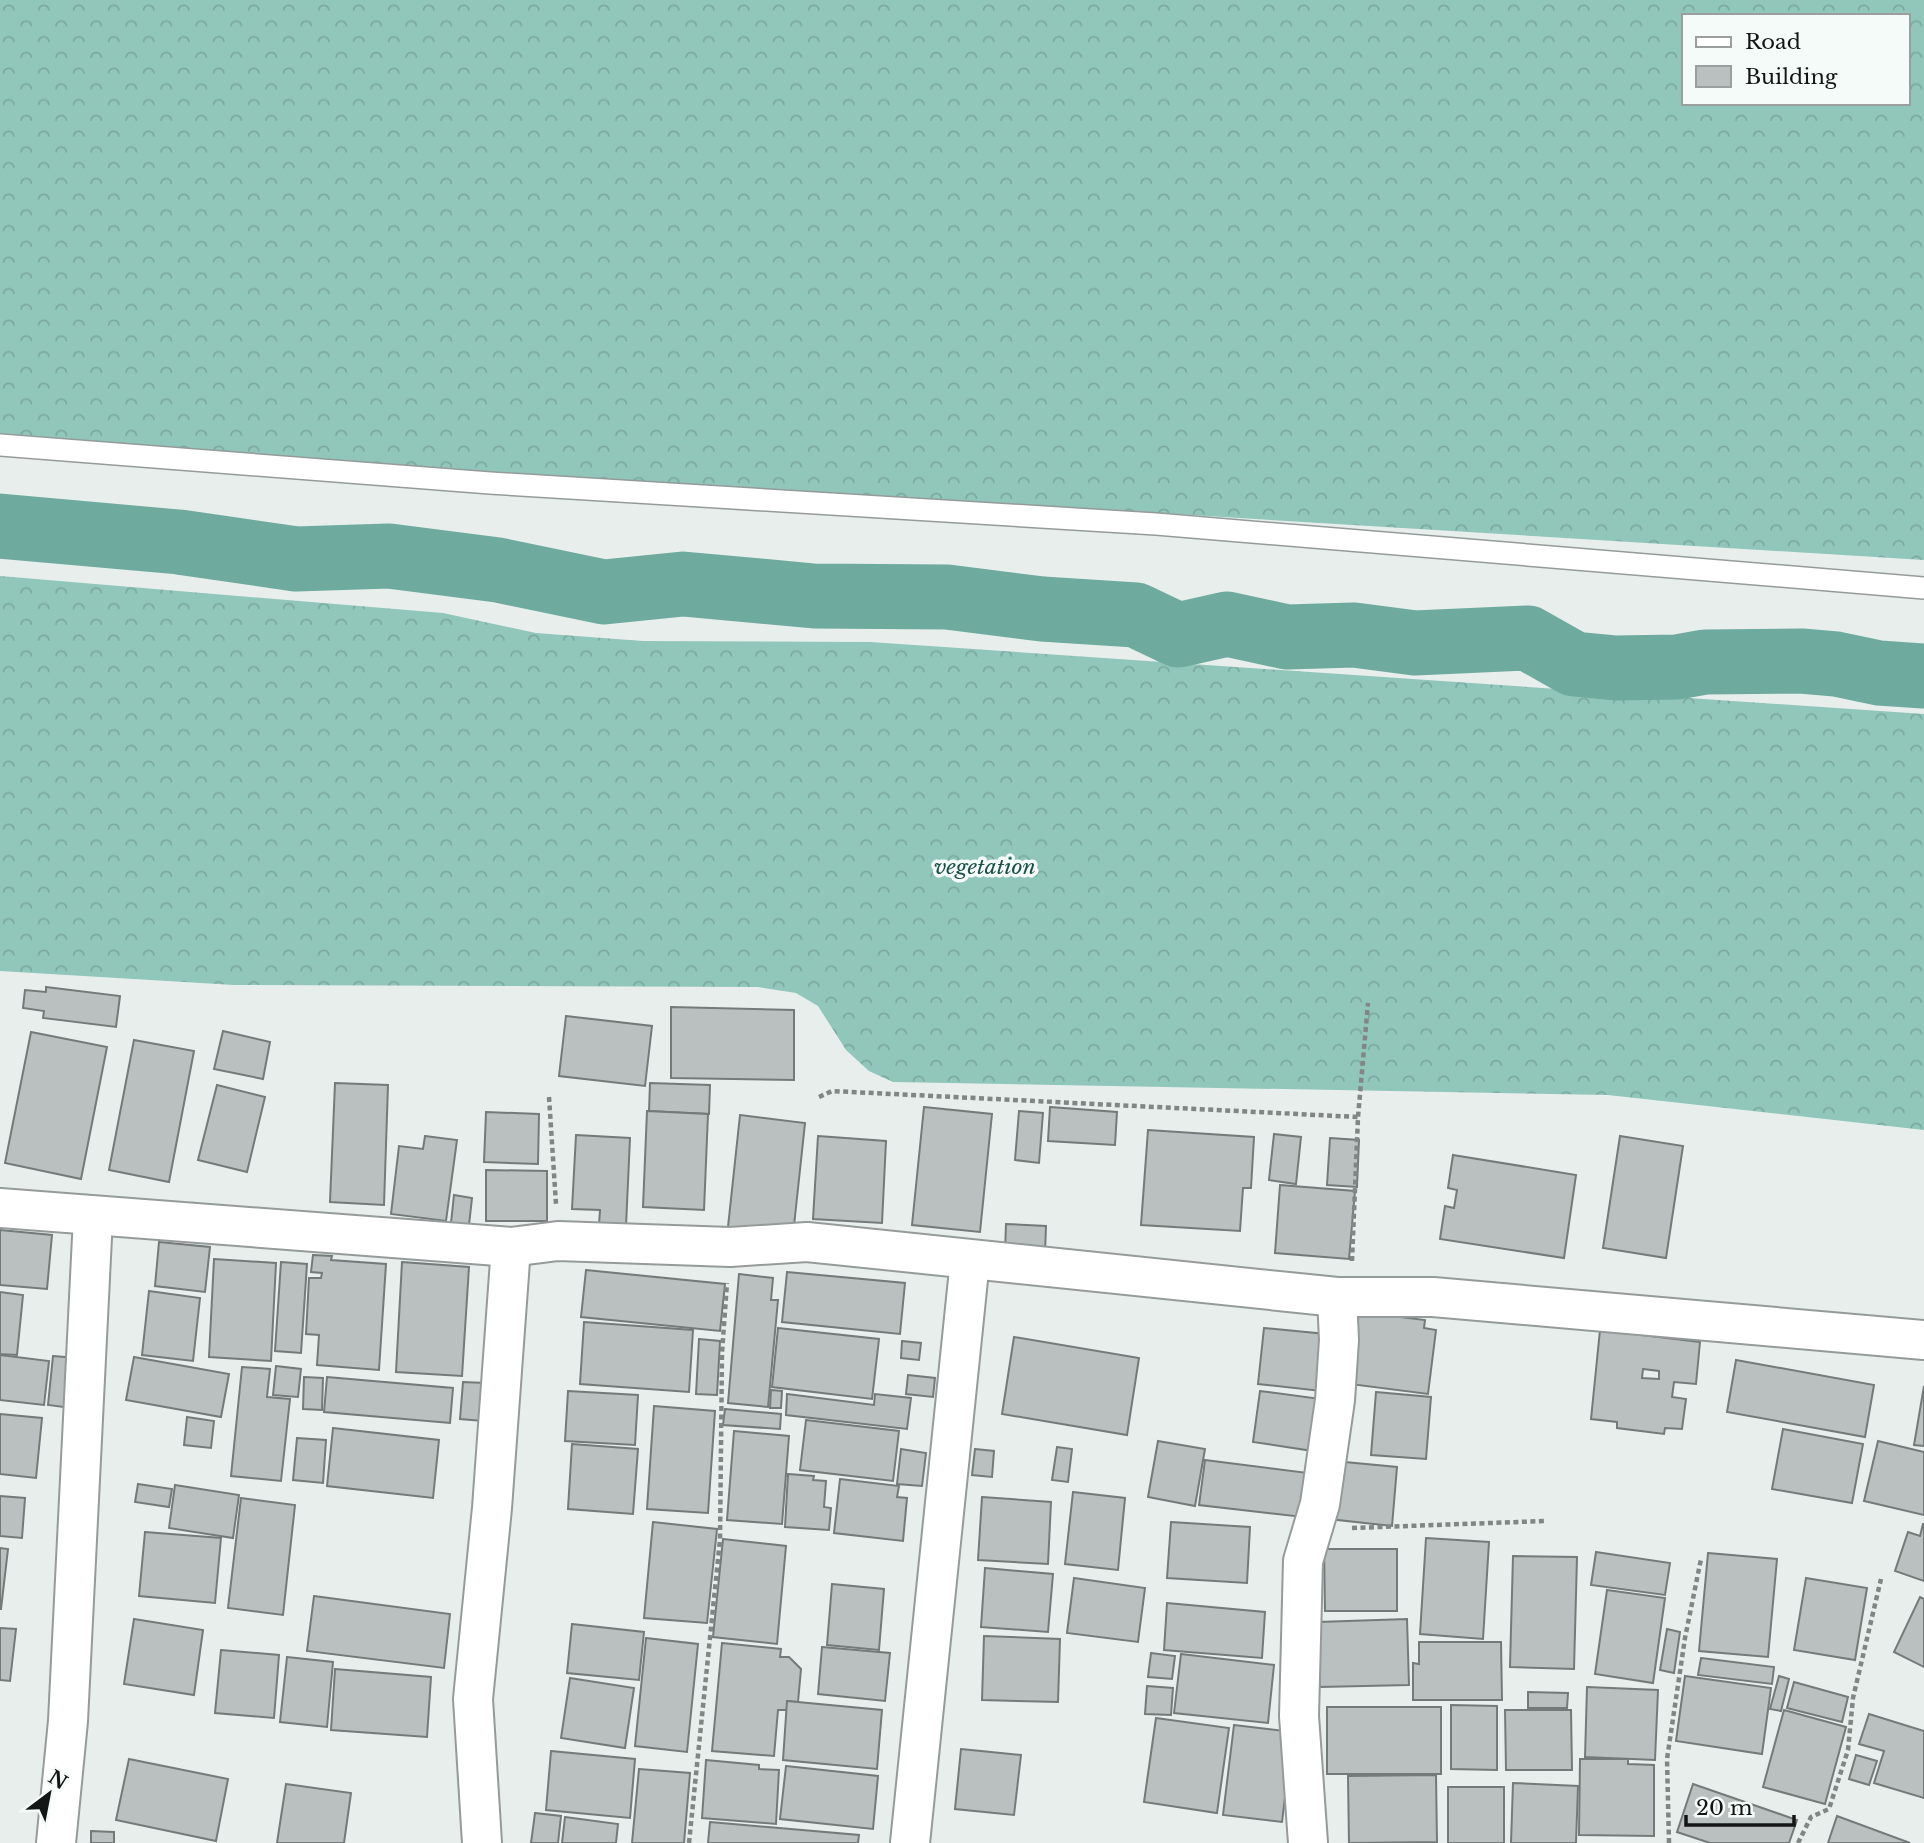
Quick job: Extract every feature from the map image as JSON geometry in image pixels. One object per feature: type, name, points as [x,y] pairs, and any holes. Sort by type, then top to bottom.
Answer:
[{"type":"street","points":[[0,1209],[511,1247],[558,1241],[730,1247],[807,1242],[1343,1297],[1433,1297],[1924,1340]]},
{"type":"street","points":[[56,1843],[68,1721],[93,1217]]},
{"type":"street","points":[[482,1843],[473,1699],[492,1508],[511,1247]]},
{"type":"street","points":[[910,1843],[970,1260]]},
{"type":"street","points":[[1308,1843],[1299,1716],[1303,1561],[1320,1504],[1335,1400],[1343,1297]]},
{"type":"lane","points":[[0,445],[490,483],[1156,524],[1924,588]]},
{"type":"path","points":[[1343,1297],[1368,1003]]},
{"type":"path","points":[[819,1097],[832,1091],[1358,1117]]},
{"type":"path","points":[[549,1097],[558,1241]]},
{"type":"path","points":[[689,1843],[720,1540],[722,1353],[730,1247]]},
{"type":"path","points":[[1313,1528],[1408,1528],[1545,1521]]},
{"type":"path","points":[[1669,1843],[1667,1759],[1685,1638],[1701,1559]]},
{"type":"path","points":[[1798,1843],[1811,1817],[1829,1809],[1849,1750],[1853,1698],[1881,1579]]},
{"type":"green space","points":[[0,0],[1924,0],[1924,560],[0,442]]},
{"type":"green space","name":"vegetation","points":[[0,576],[443,613],[536,633],[643,641],[870,642],[1924,714],[1924,1130],[1608,1095],[893,1082],[869,1071],[846,1050],[818,1006],[796,993],[758,987],[234,985],[0,971]]},
{"type":"building","points":[[46,987],[120,996],[116,1027],[43,1018],[44,1011],[23,1008],[25,990],[46,992]]},
{"type":"building","points":[[671,1007],[794,1010],[794,1080],[671,1078]]},
{"type":"building","points":[[566,1016],[652,1026],[645,1086],[559,1076]]},
{"type":"building","points":[[223,1031],[270,1042],[263,1079],[214,1069]]},
{"type":"building","points":[[31,1032],[107,1047],[81,1179],[5,1163]]},
{"type":"building","points":[[134,1040],[194,1051],[169,1182],[109,1170]]},
{"type":"building","points":[[335,1083],[388,1085],[384,1205],[330,1202]]},
{"type":"building","points":[[650,1083],[710,1085],[709,1114],[649,1111]]},
{"type":"building","points":[[217,1085],[265,1097],[247,1172],[198,1160]]},
{"type":"building","points":[[924,1107],[992,1114],[980,1232],[912,1225]]},
{"type":"building","points":[[1050,1107],[1117,1112],[1115,1145],[1048,1141]]},
{"type":"building","points":[[647,1111],[708,1114],[704,1210],[643,1207]]},
{"type":"building","points":[[1019,1111],[1043,1113],[1039,1163],[1015,1160]]},
{"type":"building","points":[[486,1112],[539,1114],[538,1164],[484,1162]]},
{"type":"building","points":[[740,1115],[805,1123],[793,1235],[728,1227]]},
{"type":"building","points":[[1148,1130],[1254,1137],[1251,1188],[1243,1188],[1240,1231],[1141,1225]]},
{"type":"building","points":[[1274,1134],[1301,1137],[1296,1184],[1269,1180]]},
{"type":"building","points":[[576,1135],[630,1138],[626,1226],[599,1225],[600,1210],[572,1209]]},
{"type":"building","points":[[425,1136],[457,1140],[446,1221],[391,1214],[399,1146],[423,1149]]},
{"type":"building","points":[[818,1136],[886,1141],[882,1223],[813,1219]]},
{"type":"building","points":[[1620,1136],[1683,1146],[1666,1258],[1603,1248]]},
{"type":"building","points":[[1330,1138],[1359,1140],[1357,1187],[1327,1185]]},
{"type":"building","points":[[1453,1155],[1576,1175],[1564,1258],[1440,1239],[1445,1206],[1454,1208],[1457,1190],[1448,1188]]},
{"type":"building","points":[[486,1170],[547,1171],[547,1221],[486,1221]]},
{"type":"building","points":[[1280,1185],[1355,1191],[1349,1259],[1275,1253]]},
{"type":"building","points":[[454,1195],[472,1198],[469,1225],[451,1223]]},
{"type":"building","points":[[1006,1224],[1046,1226],[1045,1253],[1005,1252]]},
{"type":"building","points":[[0,1230],[52,1235],[47,1289],[0,1285]]},
{"type":"building","points":[[159,1242],[210,1247],[205,1292],[155,1286]]},
{"type":"building","points":[[313,1255],[332,1256],[331,1260],[386,1264],[379,1370],[317,1365],[319,1335],[306,1334],[309,1278],[321,1278],[322,1273],[311,1272]]},
{"type":"building","points":[[214,1259],[276,1263],[271,1361],[209,1357]]},
{"type":"building","points":[[281,1262],[307,1264],[301,1353],[275,1351]]},
{"type":"building","points":[[402,1262],[469,1267],[462,1376],[396,1372]]},
{"type":"building","points":[[586,1270],[725,1284],[720,1331],[581,1317]]},
{"type":"building","points":[[787,1272],[905,1283],[900,1334],[782,1322]]},
{"type":"building","points":[[739,1274],[773,1278],[771,1300],[778,1300],[768,1407],[728,1403]]},
{"type":"building","points":[[149,1291],[200,1298],[193,1361],[142,1355]]},
{"type":"building","points":[[0,1292],[23,1295],[17,1355],[0,1354]]},
{"type":"building","points":[[1359,1312],[1425,1320],[1424,1328],[1436,1330],[1428,1394],[1350,1384]]},
{"type":"building","points":[[584,1322],[693,1330],[689,1392],[580,1384]]},
{"type":"building","points":[[778,1328],[879,1339],[872,1399],[772,1387]]},
{"type":"building","points":[[1264,1328],[1326,1334],[1321,1391],[1258,1384]]},
{"type":"building","points":[[1600,1330],[1700,1342],[1696,1384],[1674,1382],[1672,1397],[1686,1399],[1682,1429],[1665,1428],[1664,1434],[1617,1428],[1617,1422],[1591,1419]],"holes":[[[1643,1369],[1659,1371],[1659,1379],[1642,1378]]]},
{"type":"building","points":[[1014,1337],[1139,1358],[1127,1435],[1002,1414]]},
{"type":"building","points":[[699,1339],[720,1341],[717,1395],[696,1394]]},
{"type":"building","points":[[902,1341],[921,1343],[919,1360],[901,1358]]},
{"type":"building","points":[[0,1355],[49,1361],[44,1405],[0,1400]]},
{"type":"building","points":[[53,1356],[77,1358],[71,1408],[48,1405]]},
{"type":"building","points":[[134,1357],[229,1374],[221,1417],[126,1400]]},
{"type":"building","points":[[1736,1360],[1874,1385],[1865,1437],[1727,1412]]},
{"type":"building","points":[[276,1366],[301,1369],[298,1397],[273,1395]]},
{"type":"building","points":[[242,1367],[270,1369],[267,1397],[290,1399],[281,1481],[231,1476]]},
{"type":"building","points":[[908,1375],[935,1378],[933,1397],[906,1394]]},
{"type":"building","points":[[304,1377],[323,1378],[322,1410],[303,1409]]},
{"type":"building","points":[[327,1377],[453,1388],[450,1423],[324,1412]]},
{"type":"building","points":[[463,1382],[486,1383],[483,1421],[460,1419]]},
{"type":"building","points":[[1924,1386],[1924,1446],[1914,1445]]},
{"type":"building","points":[[771,1390],[782,1391],[781,1408],[770,1408]]},
{"type":"building","points":[[568,1391],[638,1395],[635,1445],[565,1441]]},
{"type":"building","points":[[1260,1391],[1321,1399],[1313,1451],[1253,1442]]},
{"type":"building","points":[[1376,1392],[1431,1397],[1426,1459],[1371,1455]]},
{"type":"building","points":[[787,1394],[874,1405],[875,1394],[911,1398],[907,1429],[786,1415]]},
{"type":"building","points":[[654,1406],[715,1411],[708,1513],[647,1509]]},
{"type":"building","points":[[725,1409],[781,1414],[780,1429],[723,1425]]},
{"type":"building","points":[[0,1414],[42,1418],[36,1478],[0,1474]]},
{"type":"building","points":[[187,1417],[214,1421],[211,1448],[184,1445]]},
{"type":"building","points":[[806,1420],[899,1431],[893,1481],[800,1470]]},
{"type":"building","points":[[333,1428],[439,1440],[433,1498],[327,1486]]},
{"type":"building","points":[[1783,1429],[1863,1444],[1852,1503],[1772,1489]]},
{"type":"building","points":[[734,1431],[789,1436],[782,1524],[727,1520]]},
{"type":"building","points":[[297,1438],[326,1440],[323,1483],[293,1480]]},
{"type":"building","points":[[1158,1441],[1205,1449],[1195,1506],[1148,1497]]},
{"type":"building","points":[[1878,1441],[1924,1452],[1924,1515],[1864,1501]]},
{"type":"building","points":[[572,1444],[638,1449],[633,1514],[568,1509]]},
{"type":"building","points":[[1057,1447],[1072,1449],[1068,1482],[1052,1480]]},
{"type":"building","points":[[901,1449],[926,1453],[922,1486],[897,1484]]},
{"type":"building","points":[[975,1449],[994,1451],[992,1477],[972,1475]]},
{"type":"building","points":[[1205,1460],[1308,1473],[1303,1517],[1199,1505]]},
{"type":"building","points":[[1334,1461],[1397,1467],[1392,1526],[1329,1519]]},
{"type":"building","points":[[788,1474],[814,1476],[813,1480],[826,1481],[824,1507],[831,1508],[829,1530],[785,1527]]},
{"type":"building","points":[[840,1479],[899,1486],[897,1497],[907,1498],[903,1541],[834,1533]]},
{"type":"building","points":[[138,1484],[172,1489],[169,1507],[135,1502]]},
{"type":"building","points":[[175,1485],[239,1495],[233,1538],[169,1528]]},
{"type":"building","points":[[1073,1492],[1125,1498],[1118,1570],[1065,1564]]},
{"type":"building","points":[[0,1496],[25,1498],[22,1538],[0,1536]]},
{"type":"building","points":[[982,1497],[1051,1502],[1048,1564],[978,1560]]},
{"type":"building","points":[[241,1498],[295,1505],[283,1615],[228,1608]]},
{"type":"building","points":[[653,1522],[717,1529],[707,1623],[644,1618]]},
{"type":"building","points":[[1171,1522],[1250,1527],[1247,1583],[1167,1578]]},
{"type":"building","points":[[1923,1524],[1924,1581],[1895,1571],[1908,1532],[1920,1536]]},
{"type":"building","points":[[145,1532],[221,1538],[215,1603],[139,1596]]},
{"type":"building","points":[[1426,1538],[1489,1542],[1483,1639],[1420,1634]]},
{"type":"building","points":[[723,1539],[786,1546],[777,1644],[713,1637]]},
{"type":"building","points":[[0,1548],[8,1549],[1,1609],[0,1609]]},
{"type":"building","points":[[1324,1549],[1397,1549],[1397,1611],[1325,1611]]},
{"type":"building","points":[[1596,1552],[1670,1563],[1665,1595],[1591,1585]]},
{"type":"building","points":[[1708,1553],[1777,1559],[1768,1657],[1699,1651]]},
{"type":"building","points":[[1513,1556],[1577,1557],[1574,1669],[1510,1667]]},
{"type":"building","points":[[985,1568],[1053,1574],[1048,1632],[981,1627]]},
{"type":"building","points":[[1074,1578],[1145,1588],[1138,1642],[1067,1633]]},
{"type":"building","points":[[1806,1578],[1867,1588],[1855,1660],[1794,1650]]},
{"type":"building","points":[[832,1584],[884,1589],[879,1650],[827,1645]]},
{"type":"building","points":[[1607,1590],[1665,1598],[1653,1683],[1595,1674]]},
{"type":"building","points":[[314,1596],[450,1614],[444,1668],[307,1651]]},
{"type":"building","points":[[1920,1597],[1924,1599],[1924,1667],[1894,1652]]},
{"type":"building","points":[[1167,1603],[1265,1612],[1262,1658],[1164,1650]]},
{"type":"building","points":[[134,1619],[203,1630],[194,1695],[124,1684]]},
{"type":"building","points":[[1407,1619],[1409,1685],[1320,1687],[1318,1622]]},
{"type":"building","points":[[572,1624],[644,1632],[639,1680],[567,1673]]},
{"type":"building","points":[[0,1628],[16,1629],[10,1681],[0,1680]]},
{"type":"building","points":[[1667,1629],[1680,1632],[1674,1673],[1660,1670]]},
{"type":"building","points":[[984,1636],[1060,1639],[1058,1702],[982,1700]]},
{"type":"building","points":[[646,1638],[698,1644],[687,1752],[635,1746]]},
{"type":"building","points":[[1419,1642],[1501,1642],[1502,1700],[1413,1700],[1413,1663],[1419,1664]]},
{"type":"building","points":[[722,1643],[781,1649],[780,1657],[789,1657],[801,1669],[798,1702],[787,1701],[787,1710],[778,1710],[774,1756],[712,1751]]},
{"type":"building","points":[[822,1647],[890,1653],[885,1701],[818,1694]]},
{"type":"building","points":[[221,1650],[279,1655],[274,1718],[215,1713]]},
{"type":"building","points":[[1151,1653],[1175,1656],[1172,1679],[1148,1677]]},
{"type":"building","points":[[1181,1654],[1274,1665],[1268,1723],[1174,1713]]},
{"type":"building","points":[[287,1657],[333,1662],[327,1727],[280,1722]]},
{"type":"building","points":[[1701,1658],[1774,1667],[1772,1684],[1698,1675]]},
{"type":"building","points":[[335,1669],[431,1677],[427,1737],[331,1730]]},
{"type":"building","points":[[1685,1676],[1771,1688],[1762,1754],[1676,1741]]},
{"type":"building","points":[[1779,1676],[1789,1679],[1781,1711],[1770,1709]]},
{"type":"building","points":[[570,1678],[634,1688],[625,1748],[561,1738]]},
{"type":"building","points":[[1794,1682],[1848,1697],[1842,1722],[1787,1708]]},
{"type":"building","points":[[1147,1686],[1173,1688],[1171,1715],[1145,1714]]},
{"type":"building","points":[[1587,1687],[1658,1690],[1655,1760],[1585,1757]]},
{"type":"building","points":[[1528,1692],[1568,1693],[1567,1708],[1528,1708]]},
{"type":"building","points":[[787,1701],[882,1710],[877,1769],[783,1760]]},
{"type":"building","points":[[1451,1705],[1497,1706],[1497,1770],[1451,1769]]},
{"type":"building","points":[[1327,1707],[1441,1707],[1441,1774],[1327,1774]]},
{"type":"building","points":[[1505,1710],[1571,1710],[1572,1770],[1506,1770]]},
{"type":"building","points":[[1784,1710],[1846,1727],[1825,1804],[1763,1787]]},
{"type":"building","points":[[1869,1714],[1924,1731],[1924,1798],[1874,1783],[1884,1751],[1859,1744]]},
{"type":"building","points":[[1156,1718],[1229,1728],[1217,1813],[1144,1802]]},
{"type":"building","points":[[1234,1725],[1293,1732],[1282,1822],[1223,1815]]},
{"type":"building","points":[[961,1749],[1021,1755],[1014,1815],[955,1809]]},
{"type":"building","points":[[551,1751],[635,1759],[630,1818],[546,1810]]},
{"type":"building","points":[[1856,1755],[1877,1761],[1869,1785],[1849,1779]]},
{"type":"building","points":[[129,1759],[228,1779],[216,1841],[116,1820]]},
{"type":"building","points":[[1580,1759],[1628,1759],[1628,1764],[1654,1765],[1654,1836],[1579,1835]]},
{"type":"building","points":[[706,1760],[759,1765],[759,1769],[779,1770],[776,1824],[702,1818]]},
{"type":"building","points":[[786,1766],[878,1776],[873,1829],[780,1819]]},
{"type":"building","points":[[639,1769],[690,1773],[684,1843],[632,1843]]},
{"type":"building","points":[[1436,1775],[1437,1842],[1349,1843],[1348,1776]]},
{"type":"building","points":[[1513,1783],[1578,1786],[1576,1843],[1511,1843]]},
{"type":"building","points":[[286,1784],[351,1793],[344,1843],[277,1843]]},
{"type":"building","points":[[1693,1784],[1797,1820],[1789,1843],[1710,1843],[1677,1832]]},
{"type":"building","points":[[1448,1787],[1504,1787],[1504,1843],[1448,1843]]},
{"type":"building","points":[[535,1813],[561,1816],[558,1843],[531,1843]]},
{"type":"building","points":[[1837,1816],[1910,1843],[1828,1843]]},
{"type":"building","points":[[565,1817],[618,1824],[616,1843],[562,1843]]},
{"type":"building","points":[[710,1822],[859,1835],[858,1843],[708,1843]]},
{"type":"building","points":[[91,1831],[114,1832],[114,1843],[91,1843]]},
{"type":"waterway","points":[[0,526],[179,542],[296,559],[389,556],[498,570],[604,592],[683,584],[814,596],[947,597],[1042,609],[1136,615],[1178,635],[1227,624],[1287,637],[1354,635],[1415,643],[1528,638],[1574,664],[1616,668],[1677,667],[1705,662],[1801,661],[1836,664],[1879,673],[1924,676]]}]
